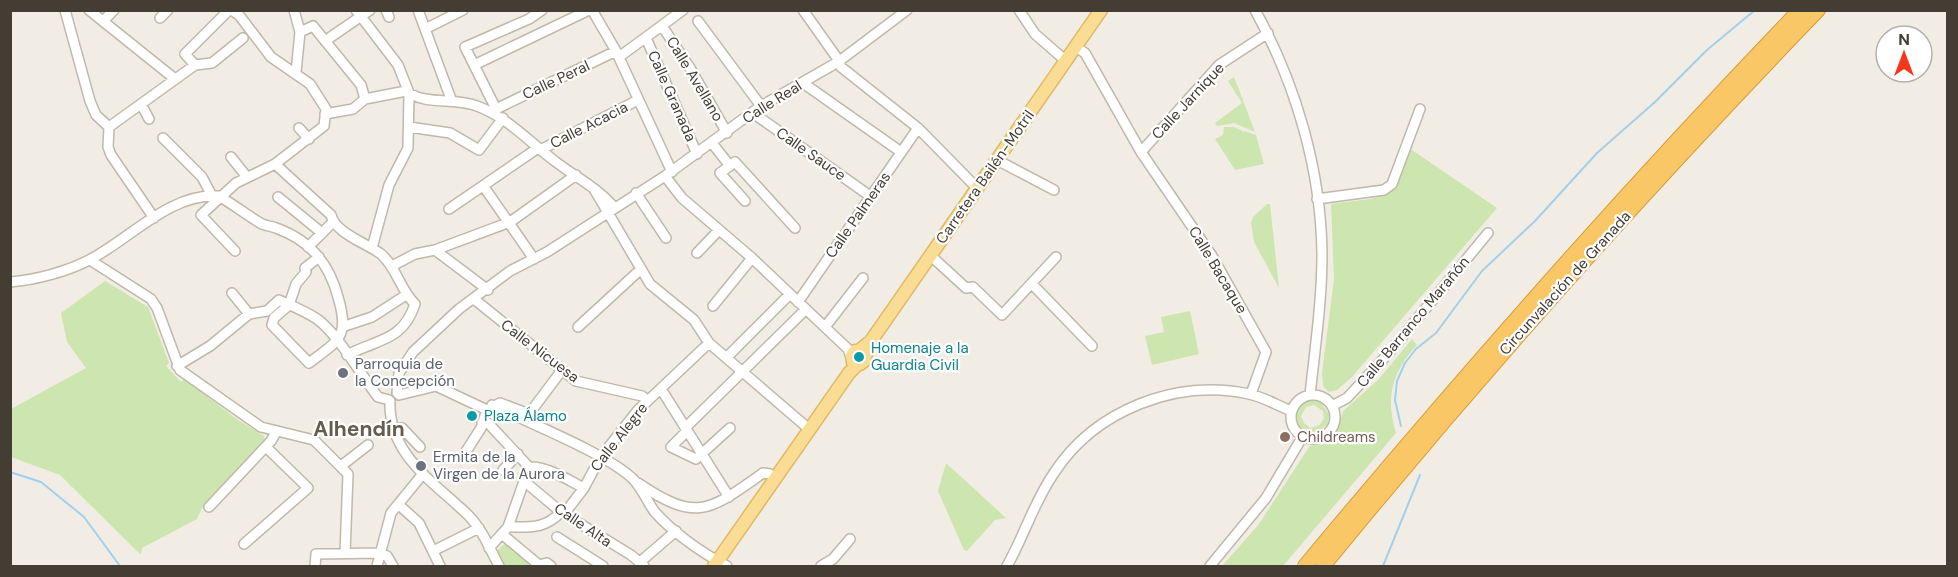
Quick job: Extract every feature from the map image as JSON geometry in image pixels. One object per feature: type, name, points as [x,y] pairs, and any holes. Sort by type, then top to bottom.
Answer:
[{"type":"highway","name":"Circunvalación de Granada","points":[[1305,567],[1529,303],[1695,120],[1800,10]]},
{"type":"highway","name":"Circunvalación de Granada","points":[[1323,567],[1437,429],[1600,243],[1818,10]]},
{"type":"main road","name":"Carretera Bailén-Motril","points":[[721,565],[775,478],[856,356],[930,255],[1101,11]]},
{"type":"street","points":[[65,10],[90,101],[96,115],[109,127]]},
{"type":"street","points":[[89,10],[175,79]]},
{"type":"street","points":[[103,21],[114,10]]},
{"type":"street","points":[[160,18],[168,10]]},
{"type":"street","points":[[294,10],[300,32],[296,72]]},
{"type":"street","points":[[325,42],[357,13],[370,10]]},
{"type":"street","points":[[418,10],[451,99]]},
{"type":"street","points":[[425,29],[463,10]]},
{"type":"street","points":[[542,10],[530,19],[465,47],[498,113],[539,149],[601,192],[650,284],[694,320],[710,342],[809,429]]},
{"type":"street","points":[[474,65],[591,10],[618,54],[669,174],[682,198],[752,258],[856,356]]},
{"type":"street","name":"Calle Peral","points":[[498,113],[618,54],[646,38],[683,10]]},
{"type":"street","points":[[803,10],[841,67],[918,128],[977,188]]},
{"type":"street","name":"Calle Real","points":[[394,398],[399,373],[416,349],[474,298],[488,290],[510,271],[534,259],[669,174],[757,110],[838,62],[907,10]]},
{"type":"street","points":[[1018,10],[1035,34],[1066,61]]},
{"type":"street","points":[[1255,10],[1268,33],[1304,128],[1317,199],[1321,278],[1310,395]]},
{"type":"street","points":[[10,282],[42,277],[90,260],[183,202],[215,196],[275,164],[324,126],[323,102],[310,84],[296,72],[283,67],[271,57],[235,12],[185,54],[195,65]]},
{"type":"street","points":[[357,13],[398,65],[409,93],[408,148],[389,185],[372,248]]},
{"type":"street","name":"Calle Sauce","points":[[698,21],[757,110],[870,196]]},
{"type":"street","points":[[300,32],[313,26],[361,85],[368,98]]},
{"type":"street","name":"Calle Avellano","points":[[662,26],[690,68],[727,133]]},
{"type":"street","name":"Calle Jarnique","points":[[1141,152],[1219,65],[1268,33]]},
{"type":"street","points":[[109,127],[195,65],[212,63],[243,38]]},
{"type":"street","name":"Calle Granada","points":[[646,38],[698,154]]},
{"type":"street","name":"Calle Bacaque","points":[[1076,47],[1085,54],[1141,152],[1212,256],[1266,352],[1251,394]]},
{"type":"street","points":[[803,82],[901,152]]},
{"type":"street","points":[[325,114],[352,109],[368,98],[392,92],[409,93],[427,100],[451,99],[498,113]]},
{"type":"street","name":"Calle Acacia","points":[[449,209],[478,186],[484,187],[539,149],[638,100]]},
{"type":"street","points":[[141,104],[149,119]]},
{"type":"street","points":[[1317,199],[1384,190],[1392,184],[1406,140],[1420,109]]},
{"type":"street","points":[[410,127],[450,132],[479,150],[498,113]]},
{"type":"street","points":[[109,127],[108,147],[111,155],[154,218]]},
{"type":"street","points":[[299,128],[309,139]]},
{"type":"street","name":"Calle Palmeras","points":[[798,302],[918,128]]},
{"type":"street","points":[[163,138],[202,177],[215,196],[265,226],[276,228],[308,247],[319,257],[332,272],[345,326],[339,340],[309,363],[271,318],[249,314],[232,293]]},
{"type":"street","points":[[712,143],[730,166]]},
{"type":"street","points":[[231,157],[247,177]]},
{"type":"street","points":[[996,160],[1054,190]]},
{"type":"street","points":[[745,201],[716,176],[735,162],[795,228]]},
{"type":"street","points":[[275,164],[331,215],[332,223],[372,248],[392,266],[406,295],[415,304],[410,321],[404,328],[392,337],[371,343],[346,356]]},
{"type":"street","points":[[392,266],[415,254],[435,250],[510,222],[576,175]]},
{"type":"street","points":[[484,187],[534,259]]},
{"type":"street","points":[[636,194],[666,238]]},
{"type":"street","points":[[215,196],[201,215],[235,251]]},
{"type":"street","points":[[278,197],[322,233]]},
{"type":"street","points":[[308,247],[332,223]]},
{"type":"street","points":[[697,254],[719,230]]},
{"type":"street","name":"Calle Barranco Marañón","points":[[1332,406],[1347,398],[1388,354],[1488,233]]},
{"type":"street","points":[[435,250],[488,290]]},
{"type":"street","points":[[930,255],[966,288],[972,286],[1002,315],[1056,257]]},
{"type":"street","points":[[271,318],[289,305],[296,284],[306,272],[305,268],[319,257]]},
{"type":"street","points":[[713,306],[752,258]]},
{"type":"street","points":[[90,260],[151,299],[157,308],[177,366],[236,412],[261,427],[314,440],[348,474],[345,553]]},
{"type":"street","points":[[578,327],[641,269]]},
{"type":"street","points":[[825,327],[863,278]]},
{"type":"street","points":[[1032,284],[1092,346]]},
{"type":"street","points":[[345,326],[372,317],[406,295]]},
{"type":"street","points":[[727,357],[787,297]]},
{"type":"street","name":"Calle Nicuesa","points":[[474,298],[576,381],[642,396],[647,400]]},
{"type":"street","points":[[271,318],[279,300],[316,319],[339,340],[346,356],[378,397],[394,398],[436,386],[600,458],[667,502],[685,508],[707,508],[729,497],[762,473],[770,474],[775,478]]},
{"type":"street","points":[[730,428],[696,459],[691,459],[671,447],[742,371],[803,312]]},
{"type":"street","points":[[177,366],[210,346],[249,314]]},
{"type":"street","name":"Calle Alegre","points":[[506,531],[540,528],[550,524],[563,513],[584,488],[600,458],[647,400],[710,342]]},
{"type":"street","points":[[465,453],[474,442],[490,408],[500,403],[529,414],[562,370]]},
{"type":"street","points":[[661,389],[729,497]]},
{"type":"street","points":[[1006,567],[1027,529],[1044,490],[1062,461],[1107,420],[1132,407],[1169,395],[1203,390],[1251,394],[1292,411]]},
{"type":"street","points":[[1310,395],[1323,397],[1332,406],[1334,424],[1327,434],[1315,438],[1303,436],[1292,423],[1292,411],[1298,400],[1310,395]]},
{"type":"street","points":[[394,398],[392,424],[406,454],[422,476],[468,515],[479,528],[499,567]]},
{"type":"street","points":[[482,423],[488,423],[529,467],[553,473],[584,488]]},
{"type":"street","points":[[392,424],[402,428],[420,447]]},
{"type":"street","points":[[209,507],[266,447],[276,432]]},
{"type":"street","points":[[1210,567],[1266,498],[1303,436]]},
{"type":"street","points":[[341,466],[368,445]]},
{"type":"street","points":[[244,544],[308,488],[266,447]]},
{"type":"street","points":[[503,470],[518,454]]},
{"type":"street","points":[[489,548],[506,531],[529,467]]},
{"type":"street","points":[[376,567],[388,521],[422,476]]},
{"type":"street","points":[[634,480],[656,512],[676,531],[721,565]]},
{"type":"street","name":"Calle Alta","points":[[524,481],[563,513],[642,564]]},
{"type":"street","points":[[399,505],[419,523],[440,567]]},
{"type":"street","points":[[433,550],[479,528]]},
{"type":"street","points":[[506,531],[539,565],[547,563],[551,567]]},
{"type":"street","points":[[642,564],[676,531]]},
{"type":"street","points":[[557,537],[590,563],[603,567]]},
{"type":"street","points":[[821,567],[833,559],[850,539]]},
{"type":"street","points":[[315,567],[316,554],[345,553],[379,553],[387,556],[393,567]]},
{"type":"green space","points":[[1234,77],[1255,132],[1234,123],[1217,126],[1215,123],[1242,103],[1228,81]]},
{"type":"green space","points":[[1224,127],[1234,127],[1243,131],[1244,134],[1244,131],[1256,135],[1264,164],[1235,170],[1215,139],[1223,135]]},
{"type":"green space","points":[[1409,148],[1497,208],[1352,377],[1337,390],[1329,392],[1323,386],[1322,373],[1334,279],[1331,204],[1375,198],[1392,189],[1404,166]]},
{"type":"green space","points":[[1267,204],[1270,204],[1279,288],[1254,242],[1251,223],[1253,217]]},
{"type":"green space","points":[[105,281],[148,307],[169,363],[166,366],[181,382],[184,379],[238,420],[264,436],[265,441],[202,508],[197,519],[142,548],[141,555],[60,475],[11,457],[11,409],[86,368],[67,342],[61,313]]},
{"type":"green space","points":[[1190,311],[1199,354],[1152,365],[1145,336],[1164,332],[1161,317]]},
{"type":"green space","points":[[1412,339],[1417,345],[1396,375],[1391,396],[1396,433],[1283,566],[1222,566],[1259,524],[1309,447],[1336,435],[1343,411],[1378,380]]},
{"type":"green space","points":[[1309,400],[1320,401],[1329,414],[1328,424],[1315,433],[1300,428],[1296,417],[1299,406]],"holes":[[[1314,405],[1323,411],[1324,418],[1320,425],[1310,428],[1301,416],[1306,407]]]},
{"type":"green space","points":[[946,463],[1006,518],[995,520],[967,551],[964,550],[938,491]]},
{"type":"green space","points":[[506,542],[536,566],[505,566],[497,551]]},
{"type":"waterway","points":[[1401,426],[1395,400],[1397,381],[1405,363],[1416,349],[1436,333],[1482,271],[1535,221],[1597,153],[1655,102],[1707,50],[1755,10]]},
{"type":"waterway","points":[[10,472],[41,482],[84,517],[120,566]]},
{"type":"waterway","points":[[1383,566],[1420,475]]},
{"type":"place","name":"Homenaje a la Guardia Civil","points":[[859,357]]},
{"type":"place","name":"Parroquia de la Concepción","points":[[343,373]]},
{"type":"place","name":"Plaza Álamo","points":[[472,416]]},
{"type":"place","name":"Childreams","points":[[1285,437]]},
{"type":"place","name":"Ermita de la Virgen de la Aurora","points":[[421,466]]},
{"type":"district","name":"Alhendín","points":[[359,429]]}]
